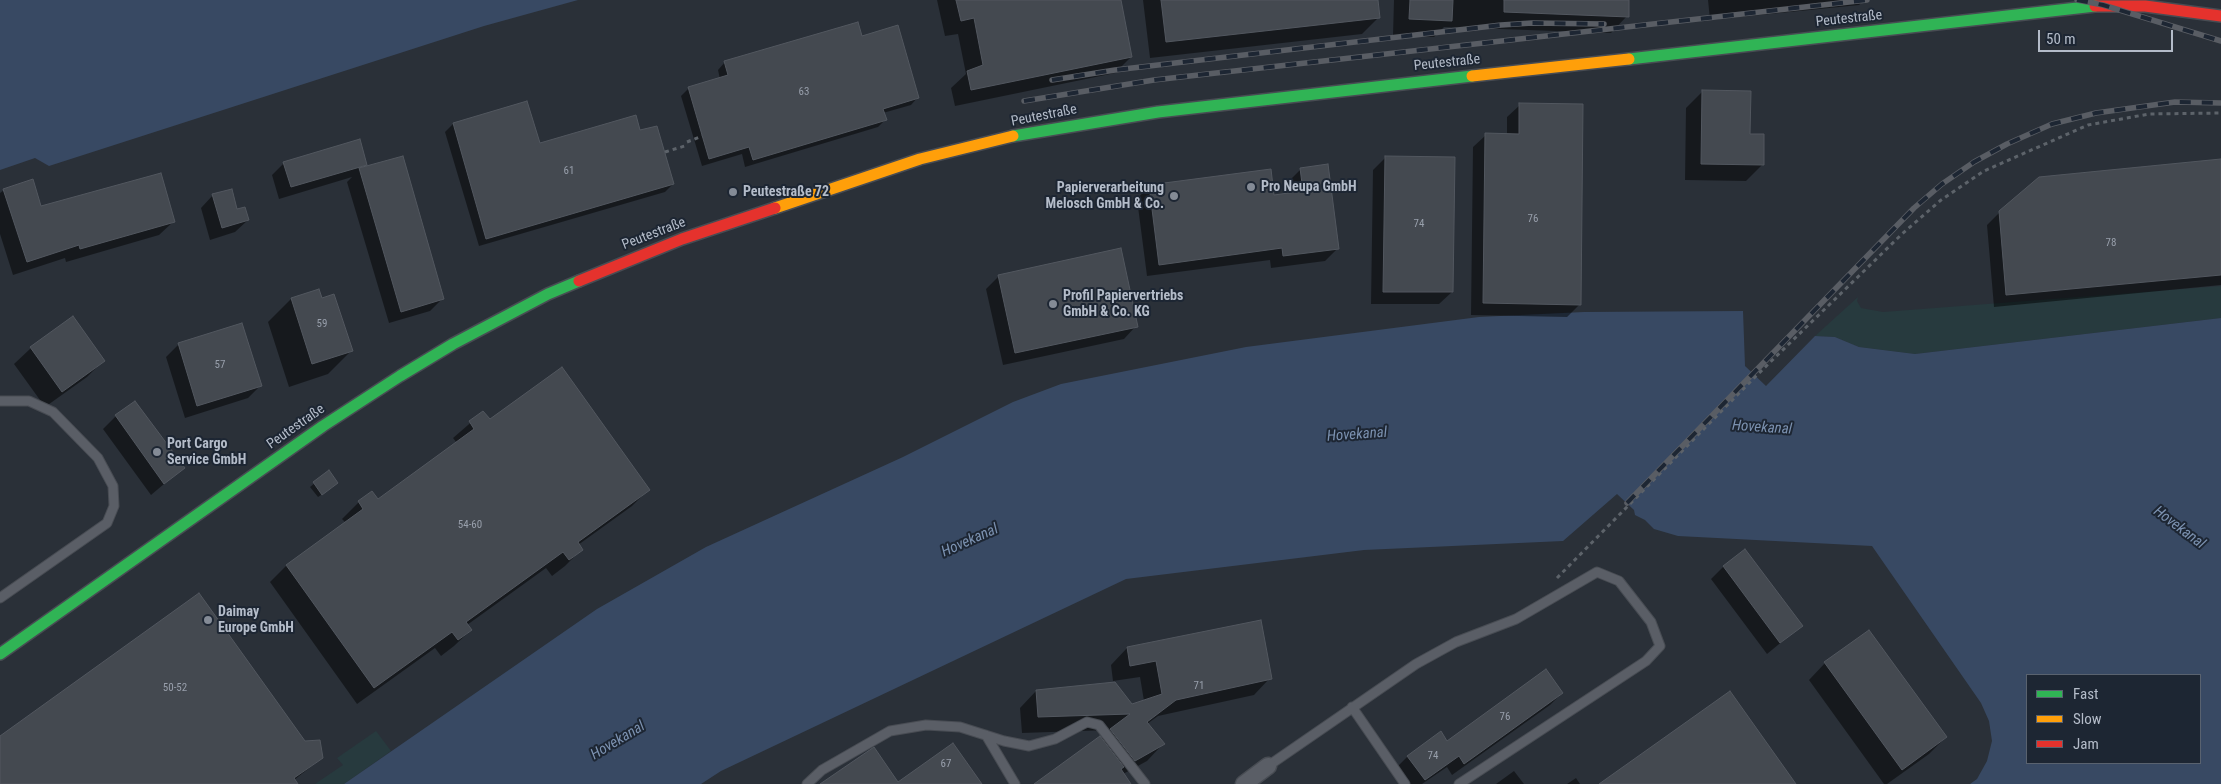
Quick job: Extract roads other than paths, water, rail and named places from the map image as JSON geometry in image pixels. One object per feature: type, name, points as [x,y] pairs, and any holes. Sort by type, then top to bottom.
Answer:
[{"type":"street","name":"Peutestraße","points":[[0,654],[323,426],[453,344],[548,294],[682,239],[920,159],[1030,132],[1178,109],[2103,6],[2145,6],[2221,16]]},
{"type":"street","points":[[1244,784],[1268,766]]},
{"type":"lane","points":[[0,401],[29,401],[53,412],[98,458],[113,486],[114,506],[107,523],[0,598]]},
{"type":"lane","points":[[1268,766],[1416,664],[1456,642],[1516,619],[1597,572],[1619,581],[1651,622],[1660,646],[1646,661],[1459,784]]},
{"type":"lane","points":[[1352,707],[1405,784]]},
{"type":"lane","points":[[807,784],[822,770],[890,731],[926,726],[960,727],[1029,746],[1055,739],[1087,722],[1099,725],[1145,784]]},
{"type":"lane","points":[[986,735],[1015,784]]},
{"type":"water","points":[[0,0],[578,0],[484,26],[49,166],[35,158],[0,170]]},
{"type":"water","name":"Hovekanal","points":[[1743,311],[1745,366],[1766,386],[1815,336],[1835,337],[1859,347],[1915,354],[2221,318],[2221,784],[1970,784],[1977,779],[1987,761],[1992,741],[1989,721],[1981,703],[1872,546],[1678,536],[1654,529],[1645,520],[1635,515],[1634,510],[1617,494],[1563,541],[1364,550],[1126,579],[721,771],[701,784],[344,784],[597,609],[706,547],[903,457],[1013,402],[1061,384],[1246,347],[1479,317],[1584,312]]},
{"type":"railway","points":[[1024,101],[1154,80],[1867,0]]},
{"type":"railway","points":[[2077,0],[2103,5],[2221,41]]},
{"type":"railway","points":[[1052,80],[1115,70],[1501,25],[1532,23],[1604,24]]},
{"type":"railway","points":[[1627,503],[1914,208],[1942,184],[1974,162],[2007,144],[2052,124],[2096,113],[2175,102],[2221,103]]},
{"type":"place","name":"Pro Neupa GmbH","points":[[1251,187]]},
{"type":"place","name":"Peutestraße 72","points":[[733,192]]},
{"type":"place","name":"Papierverarbeitung Melosch GmbH & Co.","points":[[1174,196]]},
{"type":"place","name":"Profil Papiervertriebs GmbH & Co. KG","points":[[1053,304]]},
{"type":"place","name":"Port Cargo Service GmbH","points":[[157,452]]},
{"type":"place","name":"Daimay Europe GmbH","points":[[208,620]]}]
